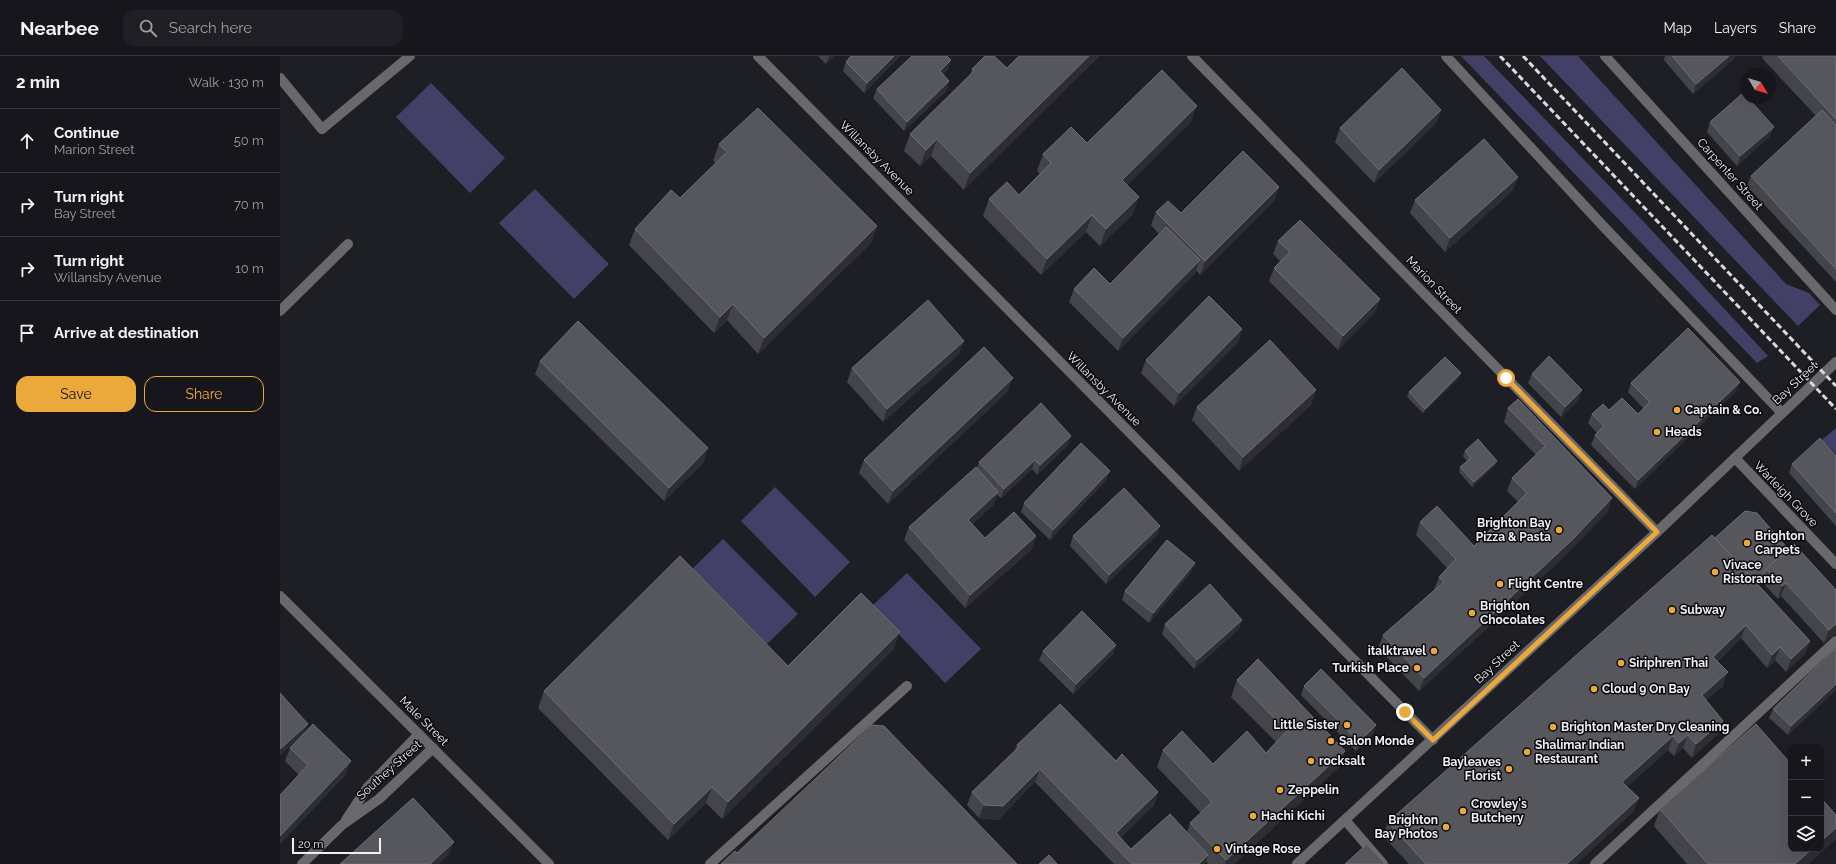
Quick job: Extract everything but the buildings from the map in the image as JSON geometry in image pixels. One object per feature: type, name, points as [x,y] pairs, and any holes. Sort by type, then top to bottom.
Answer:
[{"type":"street","points":[[280,78],[322,129],[410,56]]},
{"type":"street","name":"Willansby Avenue","points":[[758,56],[1433,740]]},
{"type":"street","name":"Marion Street","points":[[1192,56],[1657,532]]},
{"type":"street","points":[[1446,56],[1602,226],[1782,414]]},
{"type":"street","name":"Carpenter Street","points":[[1605,56],[1836,310]]},
{"type":"street","points":[[280,310],[348,244]]},
{"type":"street","name":"Bay Street","points":[[1297,864],[1657,532],[1836,362]]},
{"type":"street","name":"Warleigh Grove","points":[[1735,458],[1836,564]]},
{"type":"street","name":"Male Street","points":[[280,596],[549,864]]},
{"type":"street","points":[[1595,864],[1836,641]]},
{"type":"street","points":[[710,864],[907,686]]},
{"type":"street","name":"Southey Street","points":[[342,825],[367,788],[419,734]]},
{"type":"street","name":"Southey Street","points":[[302,864],[342,825],[379,799],[433,748]]},
{"type":"street","points":[[1345,820],[1383,864]]},
{"type":"shaded area","points":[[1461,56],[1484,56],[1643,221],[1768,356],[1757,363]]},
{"type":"shaded area","points":[[1540,56],[1578,56],[1786,284],[1809,293],[1820,305],[1798,326]]},
{"type":"shaded area","points":[[431,83],[505,158],[470,193],[396,117]]},
{"type":"shaded area","points":[[535,189],[609,264],[574,299],[499,223]]},
{"type":"shaded area","points":[[1836,428],[1836,454],[1822,440]]},
{"type":"shaded area","points":[[775,487],[850,562],[815,597],[741,521]]},
{"type":"shaded area","points":[[723,539],[798,614],[763,648],[688,573]]},
{"type":"shaded area","points":[[907,573],[981,649],[945,683],[872,606]]},
{"type":"railway","points":[[1500,56],[1836,409]]},
{"type":"railway","points":[[1523,56],[1836,386]]},
{"type":"place","name":"Captain & Co.","points":[[1677,410]]},
{"type":"place","name":"Heads","points":[[1657,432]]},
{"type":"place","name":"Brighton Bay Pizza & Pasta","points":[[1559,530]]},
{"type":"place","name":"Brighton Carpets","points":[[1747,543]]},
{"type":"place","name":"Vivace Ristorante","points":[[1715,572]]},
{"type":"place","name":"Flight Centre","points":[[1500,584]]},
{"type":"place","name":"Subway","points":[[1672,610]]},
{"type":"place","name":"Brighton Chocolates","points":[[1472,613]]},
{"type":"place","name":"italktravel","points":[[1434,651]]},
{"type":"place","name":"Siriphren Thai","points":[[1621,663]]},
{"type":"place","name":"Turkish Place","points":[[1417,668]]},
{"type":"place","name":"Cloud 9 On Bay","points":[[1594,689]]},
{"type":"place","name":"Little Sister","points":[[1347,725]]},
{"type":"place","name":"Brighton Master Dry Cleaning","points":[[1553,727]]},
{"type":"place","name":"Salon Monde","points":[[1331,741]]},
{"type":"place","name":"Shalimar Indian Restaurant","points":[[1527,752]]},
{"type":"place","name":"rocksalt","points":[[1311,761]]},
{"type":"place","name":"Bayleaves Florist","points":[[1509,769]]},
{"type":"place","name":"Zeppelin","points":[[1280,790]]},
{"type":"place","name":"Crowley's Butchery","points":[[1463,811]]},
{"type":"place","name":"Hachi Kichi","points":[[1253,816]]},
{"type":"place","name":"Brighton Bay Photos","points":[[1446,827]]},
{"type":"place","name":"Vintage Rose","points":[[1217,849]]},
{"type":"route","points":[[1405,712],[1433,740],[1657,532],[1506,378]]}]
